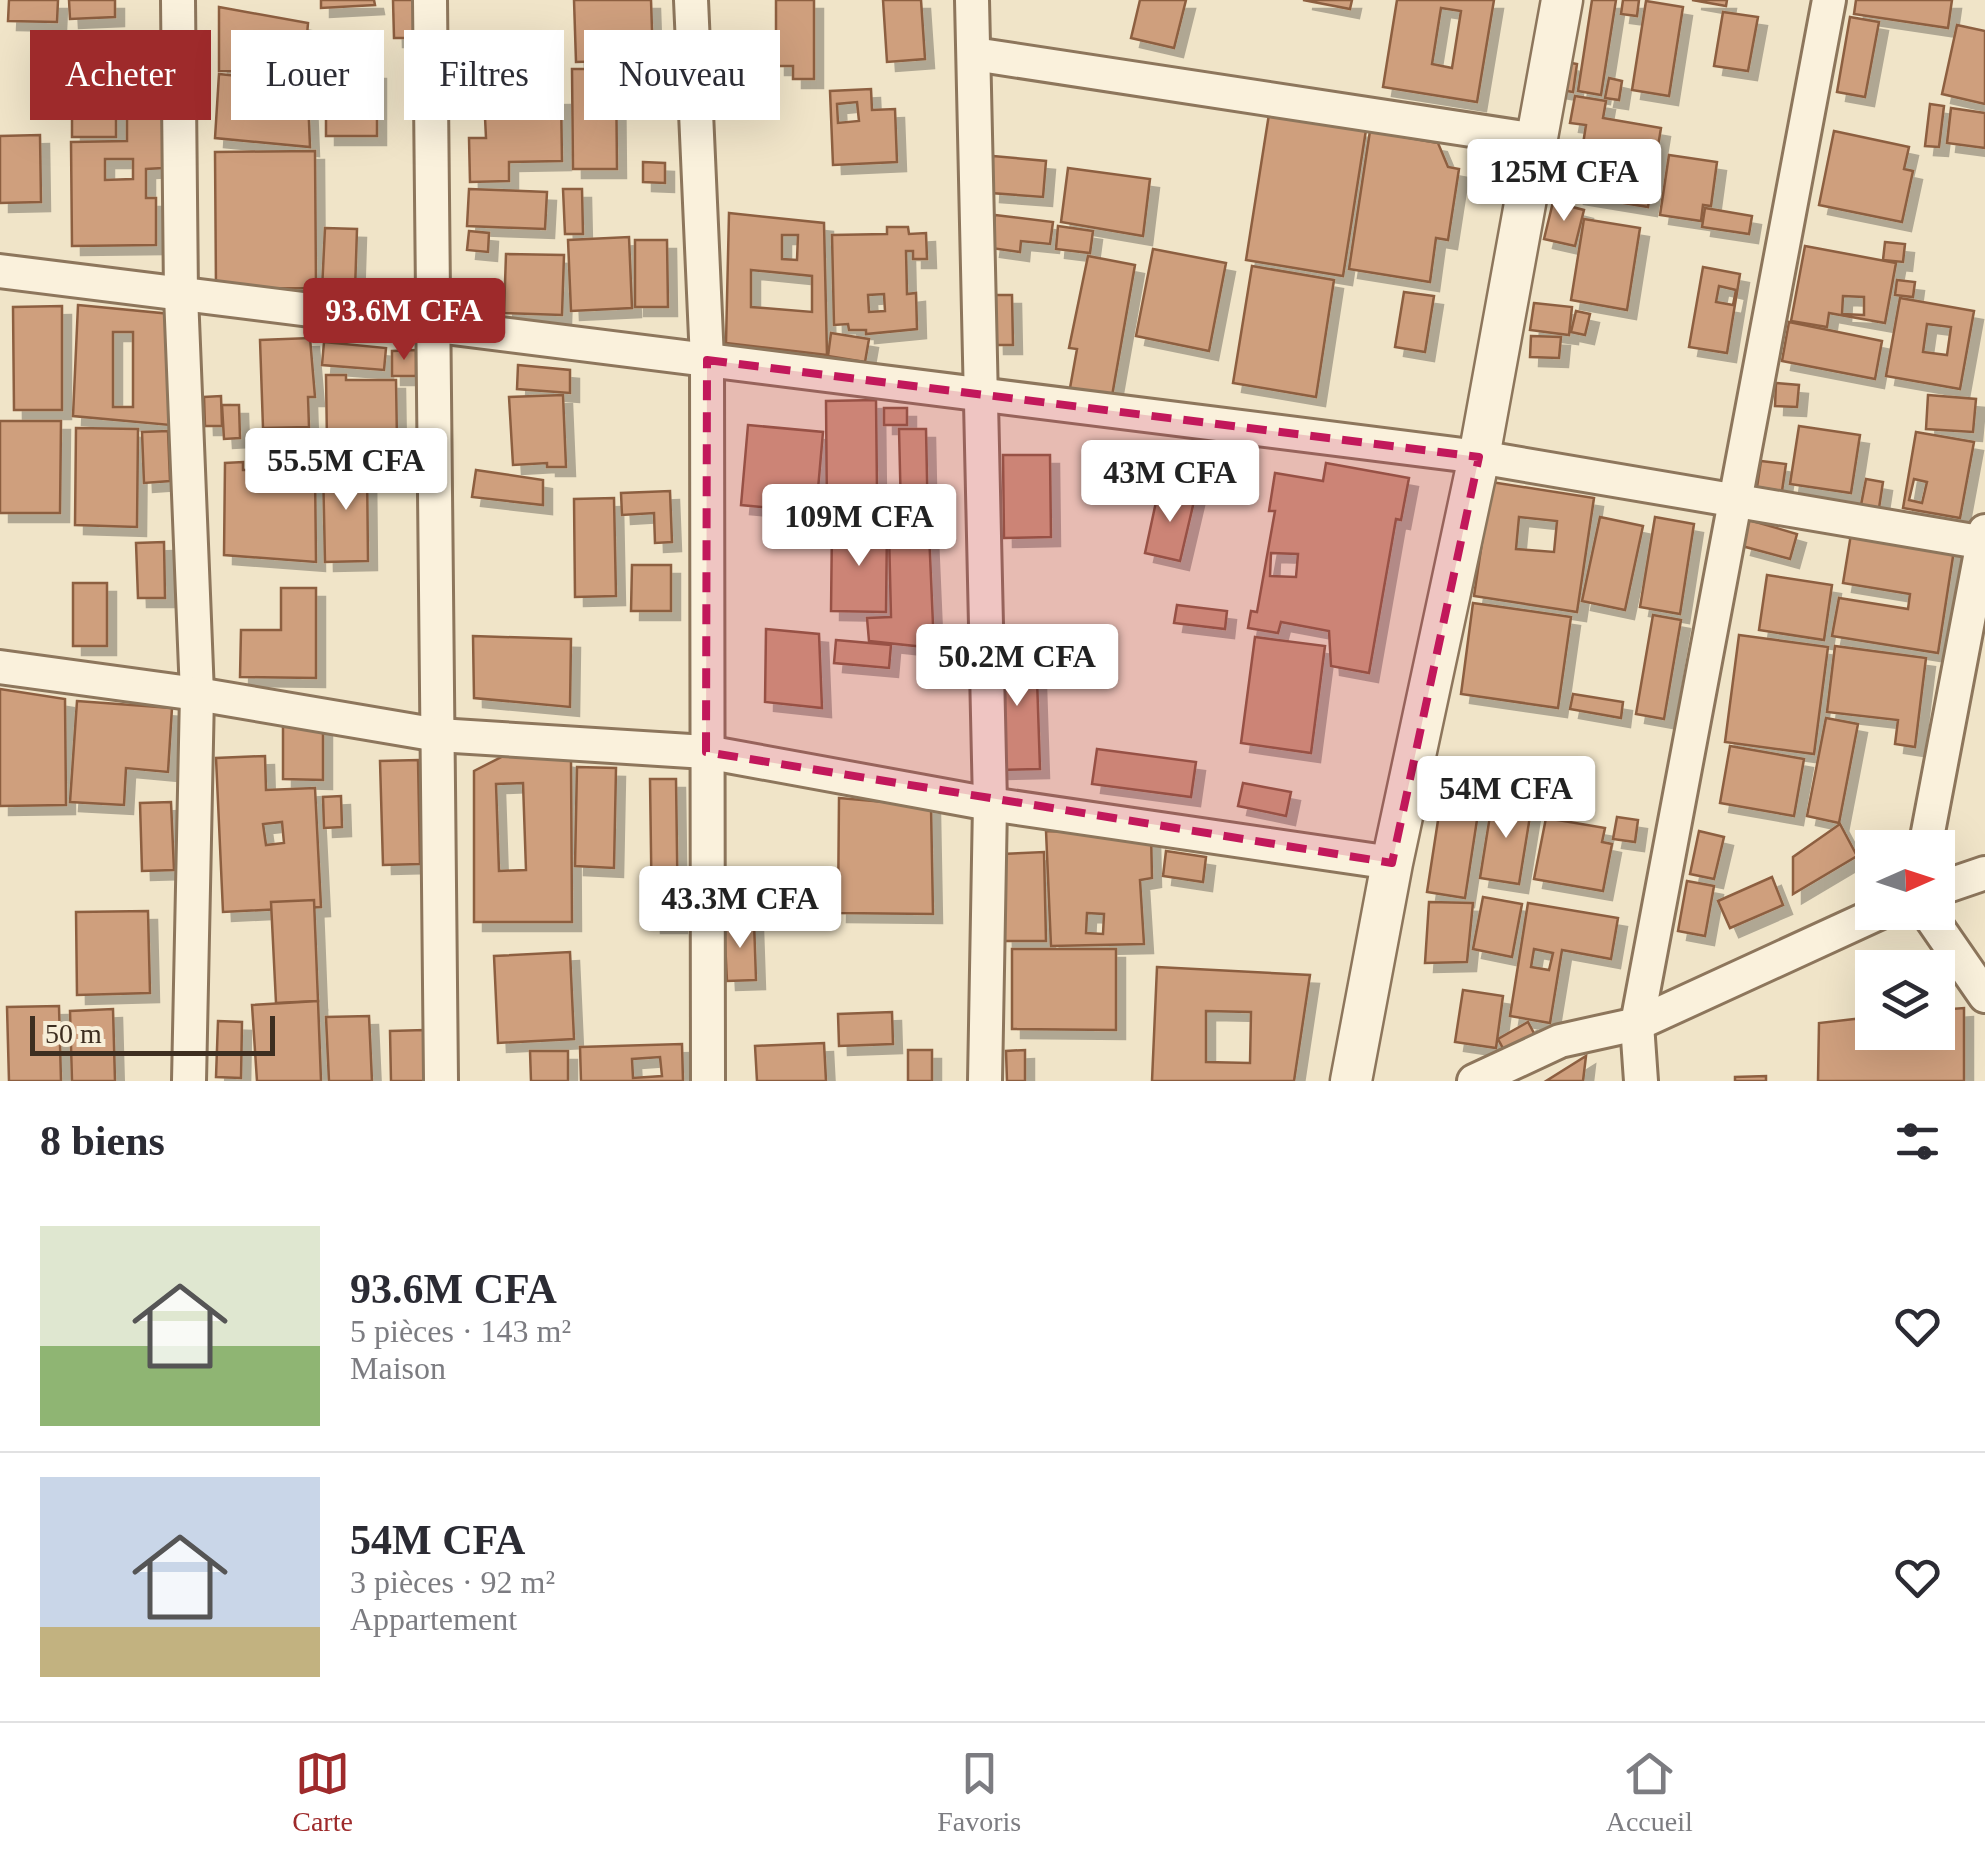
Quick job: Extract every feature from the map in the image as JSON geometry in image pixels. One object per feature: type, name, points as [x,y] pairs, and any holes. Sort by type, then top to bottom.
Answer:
[{"type":"street","points":[[178,0],[181,295],[197,694],[189,1081]]},
{"type":"street","points":[[430,0],[442,1081]]},
{"type":"street","points":[[691,0],[708,360],[708,1081]]},
{"type":"street","points":[[972,0],[990,804],[985,1081]]},
{"type":"street","points":[[1351,1081],[1392,863],[1479,457],[1562,0]]},
{"type":"street","points":[[1641,1081],[1636,1024],[1829,0]]},
{"type":"street","points":[[974,54],[1537,140]]},
{"type":"street","points":[[0,271],[1479,457],[1984,539],[1928,830]]},
{"type":"street","points":[[0,667],[197,694],[438,736],[706,752],[990,804],[1392,863]]},
{"type":"street","points":[[1955,883],[1985,872]]},
{"type":"street","points":[[1474,1081],[1560,1041],[1636,1024],[1855,924]]},
{"type":"street","points":[[1939,930],[1985,996]]},
{"type":"highlighted area","points":[[707,360],[1479,457],[1392,863],[706,752]]},
{"type":"building","points":[[9,0],[58,0],[57,22],[8,21]]},
{"type":"building","points":[[69,0],[115,0],[115,17],[70,19]]},
{"type":"building","points":[[321,0],[374,0],[375,5],[321,8]]},
{"type":"building","points":[[393,0],[414,0],[415,30],[404,30],[404,38],[394,38]]},
{"type":"building","points":[[574,0],[651,0],[652,30],[584,30],[584,62],[576,62]]},
{"type":"building","points":[[776,0],[814,0],[814,79],[793,79],[793,66],[780,66],[780,30],[776,30]]},
{"type":"building","points":[[883,0],[921,0],[925,59],[887,62]]},
{"type":"building","points":[[1140,0],[1186,0],[1174,48],[1131,38]]},
{"type":"building","points":[[1303,0],[1352,0],[1350,9]]},
{"type":"building","points":[[1397,0],[1494,0],[1477,102],[1383,87]],"holes":[[[1441,8],[1461,11],[1452,68],[1432,64]]]},
{"type":"building","points":[[1592,0],[1616,0],[1601,95],[1578,91]]},
{"type":"building","points":[[1623,0],[1639,0],[1637,16],[1621,14]]},
{"type":"building","points":[[1692,0],[1727,0],[1726,6]]},
{"type":"building","points":[[1856,0],[1952,0],[1948,28],[1854,14]]},
{"type":"building","points":[[1646,1],[1683,7],[1669,96],[1632,90]]},
{"type":"building","points":[[219,7],[308,23],[307,30],[231,30],[231,71],[219,71]]},
{"type":"building","points":[[1723,12],[1758,17],[1748,71],[1714,66]]},
{"type":"building","points":[[1850,17],[1879,22],[1865,97],[1837,92]]},
{"type":"building","points":[[1957,25],[1985,31],[1985,104],[1942,94]]},
{"type":"building","points":[[1555,60],[1577,64],[1573,92],[1550,88]]},
{"type":"building","points":[[572,69],[584,69],[584,120],[617,120],[617,169],[573,169]]},
{"type":"building","points":[[219,74],[231,75],[231,120],[309,120],[310,147],[215,138]]},
{"type":"building","points":[[1609,78],[1622,81],[1619,100],[1605,98]]},
{"type":"building","points":[[871,89],[872,110],[895,109],[897,162],[833,165],[830,91]],"holes":[[[857,102],[859,121],[838,123],[837,104]]]},
{"type":"building","points":[[1575,96],[1606,101],[1603,118],[1661,128],[1648,207],[1575,195],[1586,125],[1570,123]]},
{"type":"building","points":[[1930,104],[1944,106],[1939,147],[1925,146]]},
{"type":"building","points":[[1951,108],[1985,113],[1985,148],[1947,143]]},
{"type":"building","points":[[1269,114],[1366,130],[1343,276],[1246,260]]},
{"type":"building","points":[[72,120],[116,120],[116,137],[72,137]]},
{"type":"building","points":[[127,120],[162,120],[163,168],[146,169],[146,198],[156,198],[156,245],[72,246],[71,142],[127,141]],"holes":[[[105,159],[133,159],[133,179],[105,180]]]},
{"type":"building","points":[[326,120],[377,120],[377,136],[326,136]]},
{"type":"building","points":[[485,120],[561,120],[562,161],[509,162],[509,181],[470,182],[469,138],[486,138]]},
{"type":"building","points":[[1370,131],[1438,143],[1448,167],[1459,169],[1448,240],[1436,238],[1430,282],[1349,269]]},
{"type":"building","points":[[1834,131],[1909,147],[1904,169],[1913,171],[1902,222],[1819,205]]},
{"type":"building","points":[[40,135],[41,202],[0,203],[0,136]]},
{"type":"building","points":[[315,151],[316,288],[216,289],[215,152]]},
{"type":"building","points":[[1669,155],[1717,162],[1711,206],[1703,205],[1701,221],[1660,215]]},
{"type":"building","points":[[993,156],[1046,161],[1043,197],[991,193]]},
{"type":"building","points":[[643,162],[665,163],[665,183],[643,182]]},
{"type":"building","points":[[1068,168],[1150,179],[1143,236],[1061,222]]},
{"type":"building","points":[[469,189],[547,192],[545,229],[467,226]]},
{"type":"building","points":[[563,189],[582,189],[583,234],[565,234]]},
{"type":"building","points":[[1553,202],[1584,210],[1575,246],[1544,239]]},
{"type":"building","points":[[1705,208],[1752,216],[1749,234],[1702,227]]},
{"type":"building","points":[[729,213],[824,223],[827,355],[726,343]],"holes":[[[782,235],[798,235],[797,260],[782,259]],[[751,270],[812,276],[812,312],[751,307]]]},
{"type":"building","points":[[995,215],[1053,222],[1050,244],[1021,241],[1020,252],[991,248]]},
{"type":"building","points":[[1584,219],[1640,228],[1627,310],[1571,300]]},
{"type":"building","points":[[1058,226],[1093,231],[1090,253],[1056,249]]},
{"type":"building","points":[[887,227],[908,227],[909,234],[926,233],[927,259],[913,259],[913,251],[906,251],[907,294],[916,293],[917,329],[866,334],[866,330],[849,330],[848,324],[834,325],[832,235],[887,234]],"holes":[[[884,294],[885,311],[869,312],[868,295]]]},
{"type":"building","points":[[325,228],[357,229],[355,291],[322,290]]},
{"type":"building","points":[[469,231],[489,233],[488,252],[467,250]]},
{"type":"building","points":[[629,237],[632,308],[571,311],[568,240]]},
{"type":"building","points":[[635,240],[667,240],[668,307],[635,307]]},
{"type":"building","points":[[1885,242],[1905,244],[1903,262],[1883,260]]},
{"type":"building","points":[[1805,246],[1896,263],[1885,323],[1829,313],[1827,327],[1791,321]],"holes":[[[1843,296],[1864,297],[1864,315],[1842,314]]]},
{"type":"building","points":[[1153,249],[1226,263],[1209,351],[1136,336]]},
{"type":"building","points":[[506,254],[564,255],[562,315],[504,313]]},
{"type":"building","points":[[1088,256],[1135,265],[1112,396],[1070,388],[1077,349],[1069,348]]},
{"type":"building","points":[[1252,266],[1334,280],[1316,397],[1233,383]]},
{"type":"building","points":[[1703,267],[1740,274],[1727,353],[1689,347]],"holes":[[[1719,286],[1736,290],[1733,305],[1716,302]]]},
{"type":"building","points":[[1897,280],[1915,282],[1913,297],[1895,295]]},
{"type":"building","points":[[1404,292],[1434,296],[1425,352],[1395,347]]},
{"type":"building","points":[[994,295],[1012,295],[1013,345],[995,345]]},
{"type":"building","points":[[1900,298],[1974,311],[1960,389],[1886,376]],"holes":[[[1927,324],[1951,327],[1947,355],[1923,352]]]},
{"type":"building","points":[[1534,303],[1572,307],[1569,335],[1530,330]]},
{"type":"building","points":[[78,305],[171,314],[170,425],[73,416]],"holes":[[[113,332],[133,332],[133,407],[113,407]]]},
{"type":"building","points":[[62,306],[62,410],[14,410],[13,307]]},
{"type":"building","points":[[1576,311],[1590,314],[1585,335],[1571,332]]},
{"type":"building","points":[[1789,322],[1882,341],[1875,379],[1782,361]]},
{"type":"building","points":[[831,333],[869,339],[865,362],[828,356]]},
{"type":"building","points":[[1531,336],[1561,337],[1559,358],[1530,357]]},
{"type":"building","points":[[310,338],[315,397],[308,397],[309,427],[263,428],[260,340]]},
{"type":"building","points":[[324,342],[386,348],[384,370],[322,365]]},
{"type":"building","points":[[416,350],[416,376],[392,376],[392,351]]},
{"type":"building","points":[[518,365],[570,370],[570,393],[517,389]]},
{"type":"building","points":[[326,375],[346,375],[346,380],[396,380],[397,442],[327,443]]},
{"type":"building","points":[[1776,383],[1799,385],[1797,407],[1775,406]]},
{"type":"building","points":[[563,395],[566,467],[547,467],[547,463],[513,465],[509,397]]},
{"type":"building","points":[[1928,395],[1976,399],[1973,432],[1926,429]]},
{"type":"building","points":[[221,396],[222,426],[205,426],[204,397]]},
{"type":"building","points":[[876,400],[877,490],[890,490],[888,521],[827,517],[826,401]]},
{"type":"building","points":[[222,405],[239,405],[240,438],[224,439]]},
{"type":"building","points":[[884,408],[907,408],[907,425],[884,425]]},
{"type":"building","points":[[0,421],[61,421],[60,513],[0,513]]},
{"type":"building","points":[[748,425],[823,432],[816,512],[741,505]]},
{"type":"building","points":[[1799,426],[1860,435],[1851,493],[1790,484]]},
{"type":"building","points":[[76,428],[138,429],[137,527],[75,525]]},
{"type":"building","points":[[899,429],[926,429],[928,526],[895,527],[895,513],[901,513]]},
{"type":"building","points":[[168,431],[170,481],[144,483],[142,432]]},
{"type":"building","points":[[1916,432],[1974,442],[1960,518],[1903,508]],"holes":[[[1914,479],[1927,482],[1922,503],[1909,500]]]},
{"type":"building","points":[[1098,447],[1140,448],[1140,471],[1098,470]]},
{"type":"building","points":[[1175,454],[1226,460],[1223,484],[1172,478]]},
{"type":"building","points":[[1003,455],[1050,455],[1051,537],[1004,538]]},
{"type":"building","points":[[1761,461],[1786,464],[1782,491],[1757,487]]},
{"type":"building","points":[[243,462],[243,470],[315,469],[316,562],[224,555],[225,463]]},
{"type":"building","points":[[1326,463],[1409,478],[1401,520],[1396,519],[1369,673],[1331,666],[1329,631],[1281,622],[1278,633],[1248,628],[1251,611],[1257,612],[1275,511],[1269,511],[1275,473],[1323,481]],"holes":[[[1271,553],[1298,554],[1296,577],[1270,576]]]},
{"type":"building","points":[[367,465],[368,561],[325,562],[323,466]]},
{"type":"building","points":[[476,470],[543,480],[543,505],[472,497]]},
{"type":"building","points":[[1866,479],[1883,482],[1879,508],[1861,505]]},
{"type":"building","points":[[1491,482],[1594,498],[1577,612],[1474,596]],"holes":[[[1519,517],[1557,521],[1554,552],[1516,549]]]},
{"type":"building","points":[[1159,488],[1195,497],[1180,561],[1145,553]]},
{"type":"building","points":[[670,491],[672,542],[655,543],[654,513],[622,515],[621,493]]},
{"type":"building","points":[[614,498],[616,596],[575,597],[574,499]]},
{"type":"building","points":[[1600,517],[1643,526],[1625,610],[1582,601]]},
{"type":"building","points":[[1655,517],[1694,524],[1680,614],[1640,607]]},
{"type":"building","points":[[1749,520],[1797,534],[1790,559],[1742,546]]},
{"type":"building","points":[[832,525],[887,526],[886,612],[831,611]]},
{"type":"building","points":[[929,532],[934,648],[869,641],[867,618],[891,617],[889,533]]},
{"type":"building","points":[[1851,534],[1954,550],[1938,653],[1832,636],[1839,598],[1908,609],[1910,594],[1843,583]]},
{"type":"building","points":[[164,542],[165,598],[138,598],[136,543]]},
{"type":"building","points":[[632,565],[671,565],[671,611],[631,611]]},
{"type":"building","points":[[1767,575],[1832,585],[1824,640],[1759,630]]},
{"type":"building","points":[[73,583],[107,583],[107,646],[73,646]]},
{"type":"building","points":[[281,588],[316,588],[316,678],[240,677],[241,630],[281,630]]},
{"type":"building","points":[[1473,603],[1571,617],[1558,708],[1461,694]]},
{"type":"building","points":[[1177,605],[1227,611],[1225,629],[1174,623]]},
{"type":"building","points":[[1653,615],[1681,620],[1664,719],[1636,714]]},
{"type":"building","points":[[766,629],[819,634],[822,708],[765,702]]},
{"type":"building","points":[[1739,635],[1828,647],[1814,754],[1725,742]]},
{"type":"building","points":[[473,636],[571,639],[570,707],[474,698]]},
{"type":"building","points":[[1255,637],[1325,646],[1311,753],[1241,743]]},
{"type":"building","points":[[836,640],[891,645],[889,668],[834,663]]},
{"type":"building","points":[[1835,646],[1926,658],[1915,747],[1895,744],[1898,720],[1827,712]]},
{"type":"building","points":[[1036,648],[1040,769],[998,770],[995,649]]},
{"type":"building","points":[[0,689],[65,699],[66,805],[0,806]]},
{"type":"building","points":[[1573,694],[1623,702],[1621,718],[1570,709]]},
{"type":"building","points":[[77,701],[172,708],[168,772],[126,768],[124,805],[70,802]]},
{"type":"building","points":[[1826,718],[1858,724],[1839,823],[1807,816]]},
{"type":"building","points":[[283,719],[323,720],[323,780],[283,779]]},
{"type":"building","points":[[1730,746],[1804,759],[1794,816],[1720,803]]},
{"type":"building","points":[[1097,749],[1196,762],[1191,797],[1092,784]]},
{"type":"building","points":[[515,750],[571,760],[572,922],[474,922],[474,771]],"holes":[[[523,783],[526,870],[499,871],[496,784]]]},
{"type":"building","points":[[265,756],[266,790],[315,788],[321,907],[223,912],[216,758]],"holes":[[[282,822],[284,843],[266,845],[263,824]]]},
{"type":"building","points":[[418,760],[420,864],[383,865],[380,761]]},
{"type":"building","points":[[577,767],[616,768],[614,868],[575,866]]},
{"type":"building","points":[[650,779],[676,779],[678,924],[652,924]]},
{"type":"building","points":[[1243,783],[1291,792],[1286,816],[1238,806]]},
{"type":"building","points":[[341,796],[342,827],[324,828],[323,797]]},
{"type":"building","points":[[1493,797],[1532,804],[1519,884],[1480,878]]},
{"type":"building","points":[[839,798],[931,806],[933,914],[838,913]]},
{"type":"building","points":[[1441,801],[1479,807],[1465,898],[1427,892]]},
{"type":"building","points":[[171,802],[174,870],[142,871],[140,803]]},
{"type":"building","points":[[1617,817],[1638,820],[1635,842],[1613,839]]},
{"type":"building","points":[[1546,818],[1605,828],[1602,842],[1612,844],[1603,891],[1534,879]]},
{"type":"building","points":[[1840,824],[1855,852],[1855,857],[1793,894],[1793,857]]},
{"type":"building","points":[[1046,831],[1151,833],[1152,878],[1140,880],[1144,944],[1051,946]],"holes":[[[1087,913],[1104,914],[1103,934],[1086,933]]]},
{"type":"building","points":[[1699,831],[1724,837],[1714,879],[1690,874]]},
{"type":"building","points":[[1166,851],[1206,857],[1203,882],[1163,876]]},
{"type":"building","points":[[1044,852],[1046,941],[1004,941],[1002,854]]},
{"type":"building","points":[[1772,877],[1783,905],[1730,928],[1718,901]]},
{"type":"building","points":[[1687,881],[1714,886],[1705,936],[1678,931]]},
{"type":"building","points":[[1483,897],[1522,904],[1512,957],[1473,949]]},
{"type":"building","points":[[314,900],[318,1001],[276,1003],[271,902]]},
{"type":"building","points":[[1429,902],[1473,903],[1467,962],[1425,963]]},
{"type":"building","points":[[1528,903],[1618,918],[1611,959],[1562,950],[1550,1023],[1510,1016]],"holes":[[[1534,949],[1553,953],[1549,970],[1531,967]]]},
{"type":"building","points":[[148,911],[150,993],[77,995],[76,912]]},
{"type":"building","points":[[754,921],[756,980],[727,981],[724,922]]},
{"type":"building","points":[[1012,949],[1116,949],[1116,1030],[1012,1029]]},
{"type":"building","points":[[570,952],[574,1039],[498,1043],[494,956]]},
{"type":"building","points":[[1157,967],[1310,975],[1294,1081],[1152,1081]],"holes":[[[1206,1011],[1251,1012],[1250,1063],[1206,1062]]]},
{"type":"building","points":[[1463,990],[1503,996],[1496,1048],[1455,1042]]},
{"type":"building","points":[[318,1001],[321,1081],[257,1081],[252,1005]]},
{"type":"building","points":[[59,1006],[61,1081],[9,1081],[7,1007]]},
{"type":"building","points":[[1964,1008],[1964,1081],[1818,1081],[1819,1023],[1855,1019],[1855,1050],[1955,1050],[1955,1009]]},
{"type":"building","points":[[113,1009],[115,1081],[72,1081],[70,1011]]},
{"type":"building","points":[[892,1012],[893,1044],[839,1046],[838,1014]]},
{"type":"building","points":[[369,1016],[372,1081],[329,1081],[326,1017]]},
{"type":"building","points":[[218,1021],[242,1022],[241,1078],[216,1077]]},
{"type":"building","points":[[1528,1022],[1536,1037],[1506,1054],[1498,1039]]},
{"type":"building","points":[[425,1030],[426,1081],[391,1081],[390,1031]]},
{"type":"building","points":[[824,1043],[826,1081],[757,1081],[755,1046]]},
{"type":"building","points":[[682,1044],[683,1081],[581,1081],[580,1047]],"holes":[[[660,1057],[662,1076],[633,1078],[632,1059]]]},
{"type":"building","points":[[908,1050],[932,1050],[932,1081],[908,1081]]},
{"type":"building","points":[[1025,1050],[1025,1081],[1007,1081],[1006,1051]]},
{"type":"building","points":[[530,1051],[568,1051],[568,1081],[531,1081]]},
{"type":"building","points":[[1586,1056],[1583,1081],[1546,1081]]},
{"type":"building","points":[[1766,1076],[1766,1081],[1735,1081],[1735,1077]]}]
